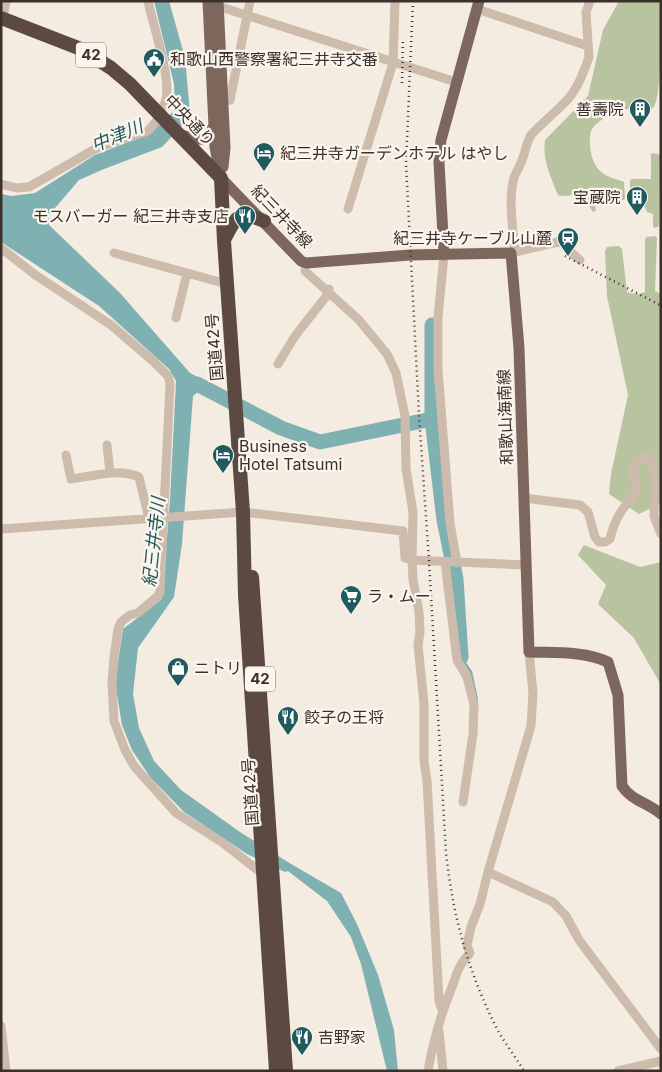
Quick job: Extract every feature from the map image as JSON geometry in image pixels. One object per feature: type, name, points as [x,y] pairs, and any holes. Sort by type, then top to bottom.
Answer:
[{"type":"highway","name":"中央通り","points":[[2,18],[66,43],[92,55],[111,68],[130,84],[221,178]]},
{"type":"highway","name":"国道42号","points":[[221,178],[243,512],[245,595],[268,874],[276,1071]]},
{"type":"highway","points":[[224,241],[234,220],[238,217],[248,216],[264,221]]},
{"type":"highway","name":"国道42号","points":[[268,874],[286,1071]]},
{"type":"main road","points":[[213,5],[225,148],[221,178]]},
{"type":"main road","points":[[213,5],[215,147],[221,178]]},
{"type":"main road","points":[[478,5],[441,140],[440,162],[444,255],[513,253]]},
{"type":"main road","points":[[179,135],[196,140],[207,138],[212,134],[214,119]]},
{"type":"main road","name":"紀三井寺線","points":[[221,178],[301,261],[309,263],[410,254],[444,255]]},
{"type":"main road","name":"和歌山海南線","points":[[513,253],[519,348],[529,652]]},
{"type":"main road","points":[[529,652],[577,655],[600,658],[608,662],[618,695],[622,786],[628,795],[661,814]]},
{"type":"street","points":[[2,18],[6,1]]},
{"type":"street","points":[[1,184],[17,188],[29,187],[97,148],[148,130],[161,116],[167,90],[166,73],[148,1]]},
{"type":"street","points":[[222,100],[230,100],[250,1]]},
{"type":"street","points":[[348,208],[393,63],[395,1]]},
{"type":"street","points":[[580,260],[564,247],[562,241],[513,253],[512,189],[514,178],[523,159],[527,141],[568,98],[576,87],[589,57],[586,12],[590,1]]},
{"type":"street","points":[[213,5],[456,82]]},
{"type":"street","points":[[478,5],[588,46]]},
{"type":"street","points":[[1,248],[34,274],[111,325],[168,376],[170,384],[165,517],[158,596],[138,613],[130,615],[121,622],[118,629],[112,682],[114,720],[125,750],[134,766],[176,813],[224,843],[268,874]]},
{"type":"street","points":[[114,253],[227,284]]},
{"type":"street","points":[[444,255],[438,318],[438,370],[450,523],[457,563]]},
{"type":"street","points":[[278,364],[295,336],[328,294],[329,288],[310,270],[309,263]]},
{"type":"street","points":[[176,318],[187,273]]},
{"type":"street","points":[[328,294],[359,320],[387,354],[396,373],[405,416],[406,469],[414,526],[412,560],[419,612],[420,632],[418,645],[424,704],[424,761],[439,1001],[442,1010]]},
{"type":"street","points":[[107,446],[110,473]]},
{"type":"street","points":[[66,456],[71,479],[110,473],[132,473],[140,476],[149,519]]},
{"type":"street","points":[[524,498],[580,505],[588,512],[595,537],[599,542],[605,542],[610,539],[613,524],[619,512],[636,490],[633,467],[636,461],[649,456],[655,477],[654,516],[661,534]]},
{"type":"street","points":[[1,529],[243,512],[403,531],[405,558],[412,560],[526,566]]},
{"type":"street","points":[[445,562],[457,660],[467,677],[474,705],[473,734],[463,802]]},
{"type":"street","points":[[428,1071],[432,1046],[442,1010],[458,967],[470,953],[467,944],[470,927],[480,904],[531,726],[533,693],[529,652]]},
{"type":"street","points":[[488,872],[552,902],[566,916],[579,940],[661,1049]]},
{"type":"street","points":[[1,1026],[6,1071]]},
{"type":"street","points":[[438,1028],[443,1071]]},
{"type":"street","points":[[618,1071],[661,1062]]},
{"type":"green space","points":[[619,1],[661,1],[657,99],[652,109],[619,111],[608,116],[592,129],[590,146],[591,155],[596,167],[610,177],[624,182],[625,198],[624,200],[613,201],[606,195],[597,196],[594,199],[596,210],[593,212],[581,194],[558,195],[550,175],[544,147],[545,140],[588,96],[603,30]]},
{"type":"green space","points":[[651,154],[660,155],[659,226],[655,228],[653,227],[653,214],[647,212],[645,207],[641,206],[641,199],[630,197],[631,179],[651,179]]},
{"type":"green space","points":[[655,236],[657,238],[655,291],[661,294],[661,503],[639,514],[609,494],[611,474],[628,395],[607,296],[605,251],[607,247],[619,246],[622,249],[627,292],[643,293],[645,292],[645,240],[646,237]]},
{"type":"green space","points":[[584,545],[640,567],[661,562],[661,685],[634,638],[598,604],[606,585],[578,555]]},
{"type":"water","points":[[154,1],[169,1],[185,58],[190,113],[188,119],[162,147],[79,180],[49,215],[49,225],[120,293],[190,373],[216,387],[213,399],[198,392],[193,396],[182,544],[174,597],[138,648],[133,694],[139,728],[154,761],[181,790],[240,832],[341,893],[357,924],[378,975],[394,1030],[398,1071],[387,1071],[361,964],[351,937],[327,901],[288,871],[285,872],[247,854],[184,812],[150,777],[132,750],[122,725],[115,682],[123,629],[162,599],[170,500],[176,381],[169,369],[99,306],[1,242],[1,194],[12,196],[35,193],[95,155],[149,134],[175,110],[174,84]]},
{"type":"waterway","points":[[432,325],[432,419],[444,520],[456,579],[461,657]]},
{"type":"waterway","points":[[197,384],[281,428],[320,442],[432,419]]},
{"type":"waterway","points":[[461,657],[471,672],[477,700]]},
{"type":"railway","points":[[413,1],[406,163],[419,415],[446,853],[457,920],[469,962],[495,1025],[524,1071]]},
{"type":"railway","points":[[402,83],[403,38]]},
{"type":"railway","points":[[565,256],[660,305]]},
{"type":"place","name":"和歌山西警察署紀三井寺交番","points":[[154,78]]},
{"type":"place","name":"善壽院","points":[[640,128]]},
{"type":"place","name":"紀三井寺ガーデンホテル はやし","points":[[264,172]]},
{"type":"place","name":"宝蔵院","points":[[637,216]]},
{"type":"place","name":"モスバーガー 紀三井寺支店","points":[[245,235]]},
{"type":"place","name":"紀三井寺ケーブル山麓","points":[[568,257]]},
{"type":"place","name":"Business Hotel Tatsumi","points":[[223,474]]},
{"type":"place","name":"ラ・ムー","points":[[351,615]]},
{"type":"place","name":"ニトリ","points":[[178,687]]},
{"type":"place","name":"餃子の王将","points":[[288,736]]},
{"type":"place","name":"吉野家","points":[[302,1056]]},
{"type":"water label","name":"中津川","points":[[117,136]]},
{"type":"water label","name":"紀三井寺川","points":[[154,542]]}]
